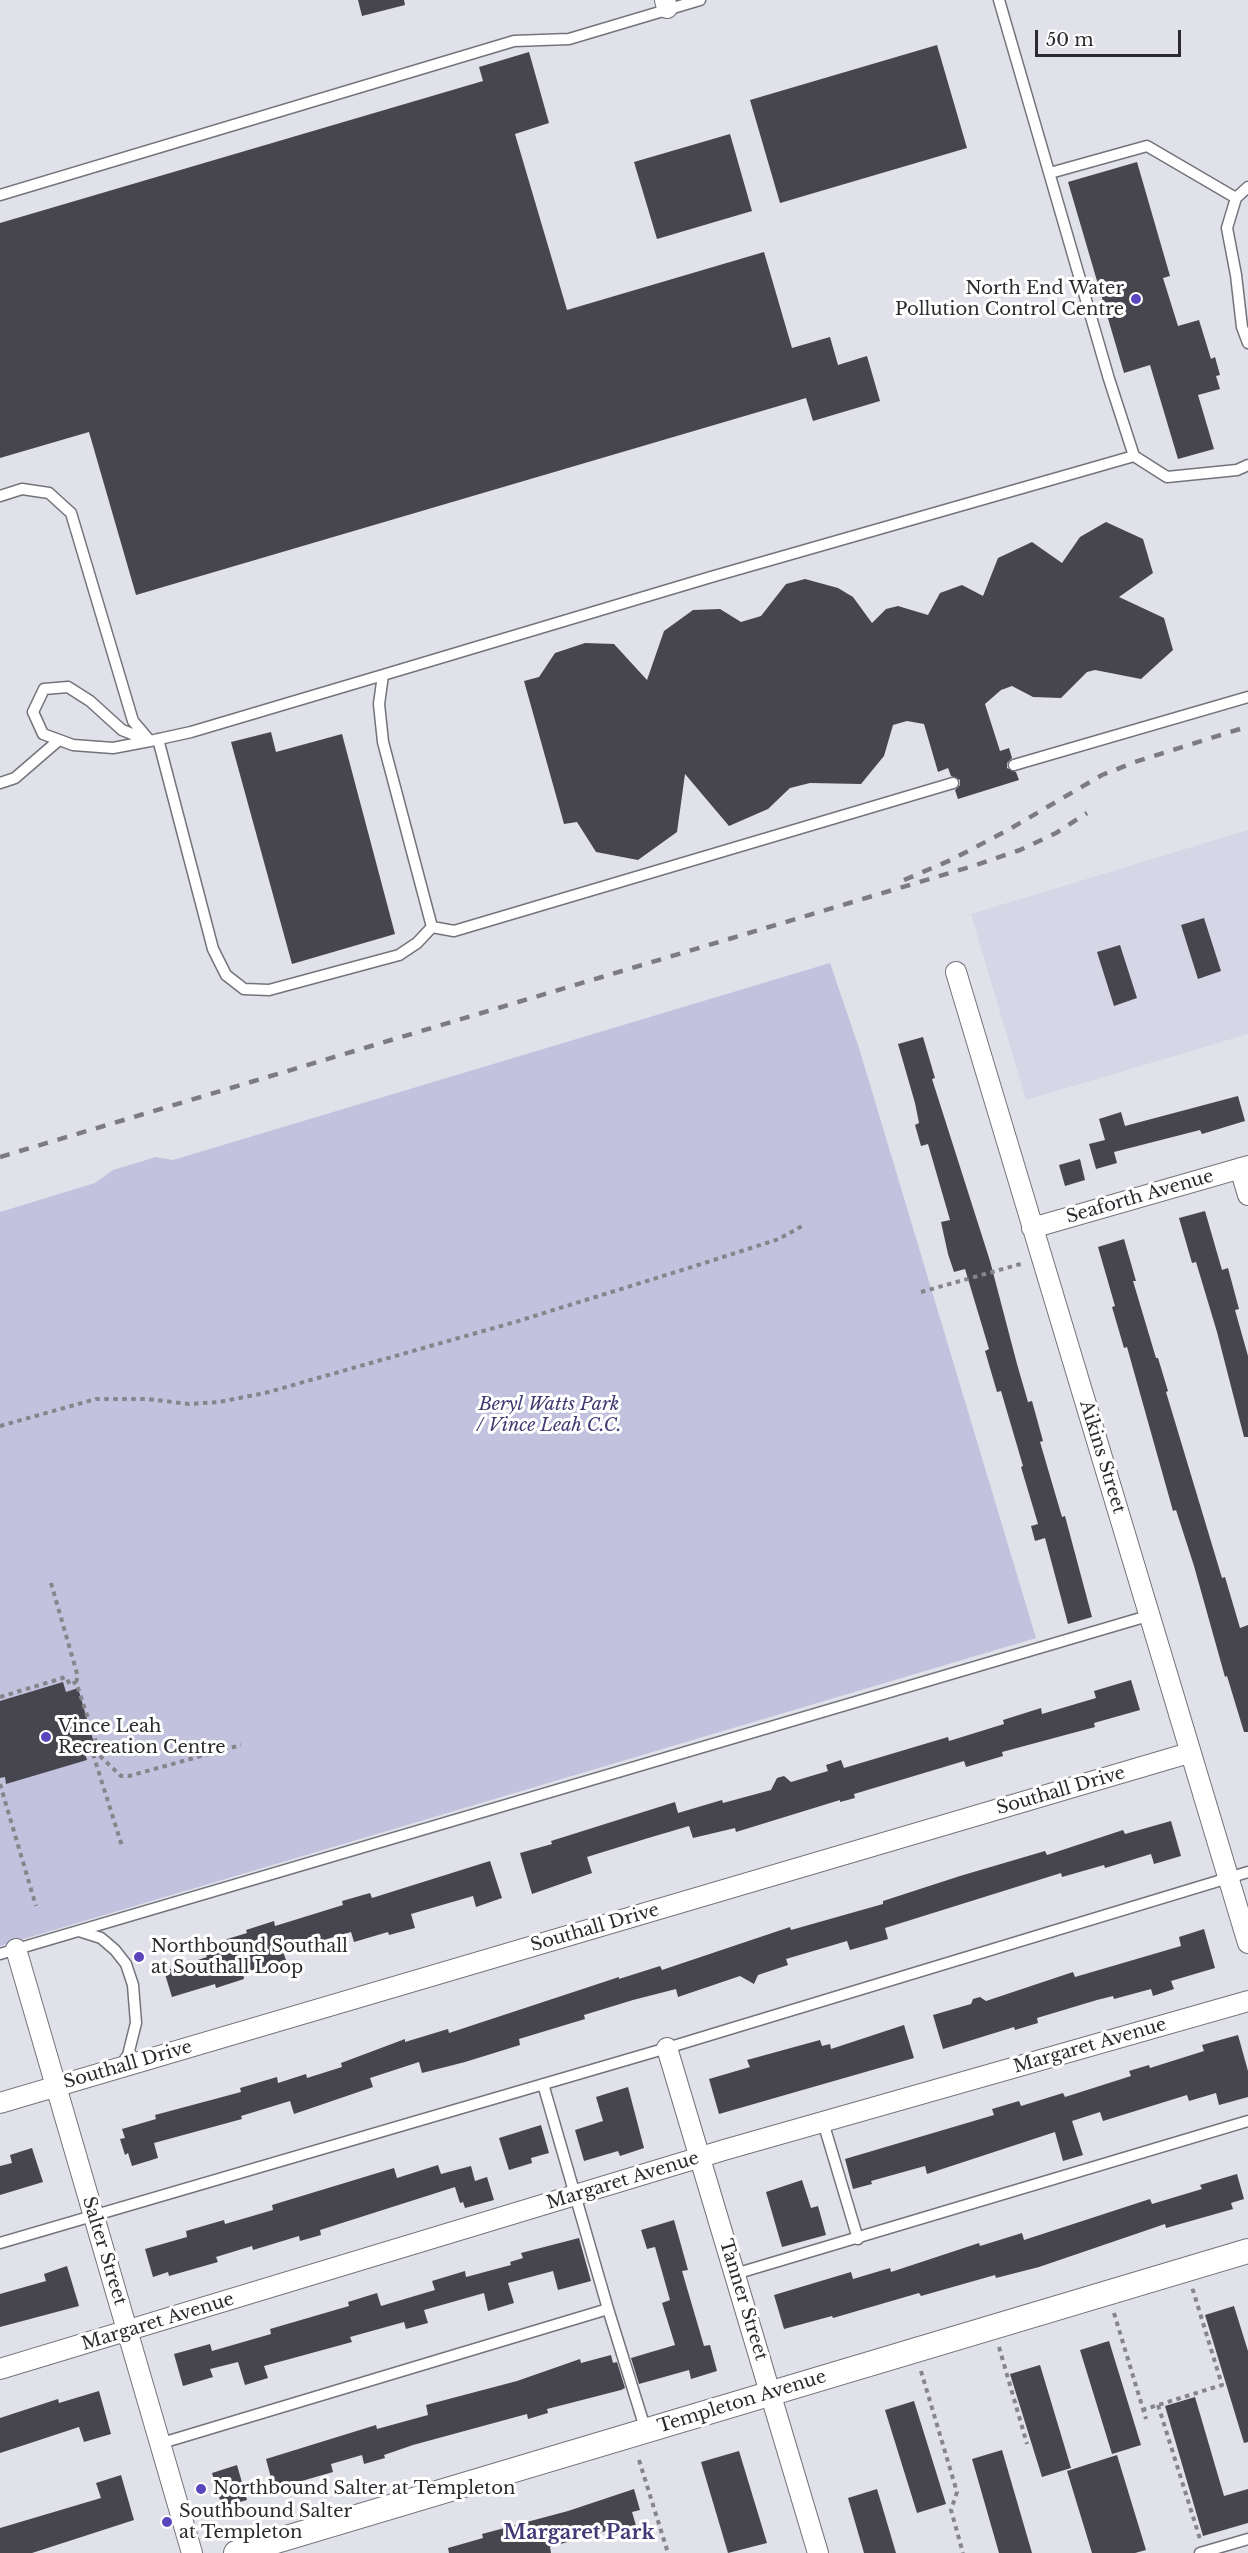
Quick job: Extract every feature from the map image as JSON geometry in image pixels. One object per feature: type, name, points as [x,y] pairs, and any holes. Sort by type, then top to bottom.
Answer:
[{"type":"street","name":"Aikins Street","points":[[956,972],[1151,1615],[1189,1753],[1239,1875],[1248,1943]]},
{"type":"street","name":"Seaforth Avenue","points":[[1032,1228],[1244,1167]]},
{"type":"street","points":[[1244,1167],[1248,1195]]},
{"type":"street","name":"Southall Drive","points":[[0,2103],[1189,1753]]},
{"type":"street","name":"Salter Street","points":[[8,1952],[54,2086],[162,2443],[192,2553]]},
{"type":"street","name":"Margaret Avenue","points":[[0,2369],[700,2158],[1248,2001]]},
{"type":"street","name":"Tanner Street","points":[[667,2048],[818,2553]]},
{"type":"street","name":"Templeton Avenue","points":[[236,2553],[1248,2251]]},
{"type":"lane","points":[[0,195],[514,41],[569,39],[666,4],[700,0]]},
{"type":"lane","points":[[999,0],[1109,379],[1134,456],[1167,477],[1237,470],[1248,465]]},
{"type":"lane","points":[[1050,173],[1147,146],[1236,198]]},
{"type":"lane","points":[[1248,187],[1236,198],[1227,228],[1236,275],[1242,327],[1248,343]]},
{"type":"lane","points":[[154,740],[122,729],[90,700],[68,687],[44,689],[33,712],[43,734],[73,745],[113,748],[154,740],[1134,456]]},
{"type":"lane","points":[[0,495],[22,489],[49,493],[71,513],[133,721],[154,740],[213,949],[226,975],[244,989],[269,990],[399,955],[417,943],[432,927]]},
{"type":"lane","points":[[383,675],[379,704],[382,742],[432,927]]},
{"type":"lane","points":[[1014,765],[1248,697]]},
{"type":"lane","points":[[0,783],[15,778],[59,740]]},
{"type":"lane","points":[[432,927],[454,931],[953,783]]},
{"type":"lane","points":[[8,1952],[1151,1615]]},
{"type":"lane","points":[[0,2243],[667,2048],[1239,1875]]},
{"type":"lane","points":[[79,1931],[101,1938],[115,1950],[126,1964],[133,1985],[136,2023],[128,2055],[119,2067]]},
{"type":"lane","points":[[543,2084],[574,2196],[646,2431]]},
{"type":"lane","points":[[735,2274],[1248,2121]]},
{"type":"lane","points":[[823,2122],[858,2239]]},
{"type":"lane","points":[[162,2443],[608,2309]]},
{"type":"lane","points":[[1202,2552],[1248,2539]]},
{"type":"path","points":[[0,1426],[96,1399],[148,1399],[189,1404],[219,1402],[265,1393],[460,1339],[673,1273],[779,1239],[802,1226]]},
{"type":"path","points":[[921,1292],[1041,1258]]},
{"type":"path","points":[[51,1583],[78,1677],[76,1682],[101,1757],[121,1776],[129,1776],[241,1745]]},
{"type":"path","points":[[0,1697],[66,1677],[70,1685],[76,1682]]},
{"type":"path","points":[[93,1754],[122,1846]]},
{"type":"path","points":[[0,1784],[36,1906]]},
{"type":"path","points":[[1142,2410],[1222,2385],[1186,2269]]},
{"type":"path","points":[[1108,2292],[1146,2420]]},
{"type":"path","points":[[992,2327],[1027,2444]]},
{"type":"path","points":[[914,2350],[957,2492],[951,2510],[963,2553]]},
{"type":"path","points":[[1158,2405],[1202,2552]]},
{"type":"path","points":[[639,2460],[668,2553]]},
{"type":"shaded area","points":[[1248,830],[1248,1034],[1026,1100],[971,914]]},
{"type":"green space","name":"Beryl Watts Park / Vince Leah C.C.","points":[[830,963],[859,1048],[1036,1638],[0,1946],[0,1212],[95,1183],[113,1170],[156,1157],[173,1160]]},
{"type":"building","points":[[358,0],[404,0],[405,5],[362,16]]},
{"type":"building","points":[[937,45],[967,148],[780,203],[750,100]]},
{"type":"building","points":[[529,52],[549,123],[515,134],[567,310],[764,252],[792,348],[830,337],[838,365],[867,356],[880,401],[813,421],[806,398],[136,595],[89,432],[0,458],[0,223],[483,81],[479,67]]},
{"type":"building","points":[[730,134],[752,211],[657,239],[634,162]]},
{"type":"building","name":"North End Water Pollution Control Centre","points":[[1137,162],[1170,276],[1163,278],[1178,326],[1199,320],[1211,359],[1215,357],[1220,375],[1216,376],[1220,389],[1198,395],[1214,449],[1178,459],[1150,365],[1124,373],[1068,182]]},
{"type":"building","points":[[1106,522],[1143,539],[1153,573],[1119,597],[1164,618],[1173,650],[1141,679],[1095,670],[1087,672],[1061,698],[1033,697],[1012,686],[1001,690],[985,704],[1000,751],[1009,748],[1012,758],[1007,763],[1007,768],[1016,772],[1019,780],[958,799],[955,790],[960,785],[960,780],[951,776],[948,768],[938,772],[924,724],[907,721],[893,725],[884,756],[861,784],[810,783],[790,788],[768,809],[729,826],[685,774],[677,832],[638,860],[596,852],[577,822],[564,824],[524,681],[539,677],[555,653],[585,643],[614,644],[647,680],[664,631],[693,610],[720,609],[741,622],[761,616],[786,584],[805,579],[838,588],[853,597],[872,623],[886,609],[898,606],[928,615],[940,593],[962,585],[983,596],[998,558],[1032,542],[1062,563],[1080,537]]},
{"type":"building","points":[[271,732],[276,752],[342,734],[395,934],[292,964],[231,742]]},
{"type":"building","points":[[1204,918],[1221,971],[1198,979],[1181,925]]},
{"type":"building","points":[[1120,945],[1137,998],[1114,1006],[1097,952]]},
{"type":"building","points":[[923,1037],[935,1078],[932,1079],[990,1261],[1028,1402],[1032,1401],[1043,1441],[1040,1442],[1062,1517],[1065,1516],[1092,1617],[1068,1624],[1045,1538],[1035,1541],[1031,1526],[1038,1524],[1021,1467],[1023,1466],[1001,1391],[997,1392],[985,1351],[989,1349],[965,1269],[954,1272],[948,1254],[941,1222],[950,1220],[928,1144],[921,1146],[915,1125],[919,1123],[915,1103],[898,1044]]},
{"type":"building","points":[[1238,1096],[1245,1121],[1202,1134],[1200,1130],[1114,1152],[1117,1163],[1096,1169],[1089,1144],[1105,1140],[1099,1119],[1121,1112],[1125,1126]]},
{"type":"building","points":[[1080,1159],[1085,1180],[1065,1186],[1059,1165]]},
{"type":"building","points":[[1205,1211],[1222,1270],[1228,1268],[1239,1309],[1235,1310],[1248,1356],[1248,1437],[1244,1437],[1217,1332],[1196,1262],[1192,1263],[1179,1218]]},
{"type":"building","points":[[1124,1239],[1136,1281],[1133,1281],[1168,1391],[1166,1392],[1222,1578],[1225,1577],[1240,1628],[1248,1625],[1248,1732],[1244,1732],[1227,1676],[1225,1677],[1194,1566],[1176,1510],[1173,1511],[1127,1347],[1124,1348],[1112,1307],[1115,1306],[1098,1247]]},
{"type":"building","points":[[1131,1680],[1140,1710],[1094,1723],[1095,1727],[1002,1752],[1003,1756],[966,1767],[964,1761],[854,1794],[855,1798],[840,1802],[840,1800],[736,1832],[735,1828],[693,1838],[689,1826],[645,1839],[587,1857],[592,1873],[532,1894],[520,1853],[552,1844],[551,1841],[675,1802],[678,1813],[722,1800],[723,1803],[771,1790],[777,1778],[784,1776],[791,1782],[828,1771],[826,1765],[841,1760],[844,1768],[948,1737],[949,1741],[1004,1724],[1003,1720],[1041,1708],[1042,1714],[1096,1698],[1094,1691]]},
{"type":"building","name":"Vince Leah Recreation Centre","points":[[63,1682],[66,1692],[78,1688],[96,1750],[85,1754],[87,1760],[6,1784],[5,1777],[0,1778],[0,1701]]},
{"type":"building","points":[[1171,1821],[1181,1856],[1154,1864],[1151,1854],[1105,1868],[1104,1865],[1062,1877],[1061,1873],[885,1928],[888,1939],[850,1950],[847,1941],[786,1959],[788,1965],[758,1975],[754,1984],[740,1976],[678,1997],[676,1989],[584,2015],[585,2019],[519,2039],[520,2045],[465,2062],[422,2073],[419,2062],[370,2078],[373,2087],[294,2114],[290,2101],[241,2116],[242,2119],[154,2143],[158,2158],[132,2166],[128,2153],[125,2155],[120,2139],[125,2138],[122,2129],[156,2119],[155,2115],[241,2092],[240,2088],[277,2077],[278,2083],[306,2074],[307,2078],[342,2067],[341,2063],[405,2039],[405,2042],[448,2029],[449,2033],[619,1977],[619,1979],[660,1966],[662,1970],[790,1927],[791,1930],[883,1904],[883,1901],[1045,1851],[1047,1855],[1123,1830],[1125,1834]]},
{"type":"building","points":[[490,1861],[502,1898],[476,1907],[473,1896],[411,1914],[415,1928],[389,1935],[388,1932],[354,1942],[351,1932],[283,1952],[286,1960],[243,1973],[244,1979],[216,1988],[215,1984],[172,1997],[164,1971],[207,1957],[204,1946],[247,1933],[246,1930],[274,1921],[275,1926],[343,1905],[342,1901],[370,1893],[372,1898]]},
{"type":"building","points":[[1204,1929],[1215,1968],[1171,1981],[1174,1989],[1153,1996],[1151,1989],[1114,1999],[1113,1996],[1097,2000],[1037,2018],[1038,2023],[1015,2030],[1014,2027],[943,2049],[933,2015],[971,2004],[973,1999],[980,1997],[986,2001],[1073,1972],[1075,1977],[1181,1946],[1179,1937]]},
{"type":"building","points":[[904,2025],[914,2058],[719,2114],[709,2079],[750,2067],[747,2060],[820,2040],[822,2046],[830,2044],[831,2049]]},
{"type":"building","points":[[1238,2035],[1248,2071],[1248,2097],[1219,2105],[1216,2093],[1189,2101],[1187,2095],[1103,2121],[1100,2112],[1072,2121],[1083,2155],[1063,2161],[1055,2132],[927,2174],[925,2166],[871,2181],[872,2184],[853,2189],[845,2159],[994,2115],[992,2109],[1019,2101],[1021,2106],[1063,2093],[1065,2097],[1131,2076],[1129,2071],[1149,2065],[1150,2068],[1204,2051],[1202,2045]]},
{"type":"building","points":[[628,2087],[644,2148],[620,2156],[618,2151],[584,2161],[575,2130],[603,2121],[596,2097]]},
{"type":"building","points":[[541,2125],[549,2153],[531,2158],[532,2163],[509,2170],[499,2138]]},
{"type":"building","points":[[32,2148],[43,2182],[0,2195],[0,2166],[12,2163],[10,2155]]},
{"type":"building","points":[[438,2165],[441,2174],[471,2166],[475,2181],[487,2177],[494,2200],[465,2208],[463,2202],[460,2203],[455,2187],[320,2230],[321,2235],[300,2241],[299,2236],[253,2250],[252,2246],[216,2257],[218,2262],[169,2276],[168,2272],[153,2277],[145,2249],[187,2237],[186,2231],[224,2220],[225,2224],[273,2210],[272,2205],[394,2168],[397,2178]]},
{"type":"building","points":[[1237,2174],[1244,2199],[1231,2203],[1233,2209],[1166,2228],[1165,2224],[1039,2267],[996,2278],[995,2275],[921,2296],[919,2293],[833,2318],[832,2316],[784,2329],[774,2295],[851,2272],[853,2279],[890,2268],[891,2272],[979,2243],[980,2246],[1022,2233],[1024,2240],[1150,2199],[1152,2204],[1202,2189],[1200,2185]]},
{"type":"building","points":[[802,2180],[811,2208],[818,2206],[826,2235],[782,2247],[766,2192]]},
{"type":"building","points":[[674,2220],[688,2270],[682,2271],[704,2346],[710,2345],[717,2371],[691,2379],[689,2370],[639,2384],[631,2358],[675,2345],[662,2303],[670,2300],[655,2247],[647,2249],[641,2230]]},
{"type":"building","points":[[579,2238],[591,2281],[558,2290],[553,2271],[508,2283],[514,2303],[488,2311],[484,2293],[424,2310],[428,2323],[406,2329],[404,2322],[350,2337],[352,2342],[264,2366],[268,2378],[245,2385],[238,2362],[210,2369],[213,2377],[183,2386],[174,2354],[210,2344],[212,2351],[271,2334],[270,2329],[349,2306],[348,2302],[377,2293],[381,2306],[435,2290],[432,2281],[465,2271],[466,2277],[511,2265],[510,2262],[523,2258],[521,2253]]},
{"type":"building","points":[[67,2266],[79,2306],[0,2327],[0,2294],[46,2281],[44,2274]]},
{"type":"building","points":[[1234,2306],[1248,2351],[1248,2442],[1244,2443],[1205,2315]]},
{"type":"building","points":[[1109,2341],[1141,2445],[1112,2454],[1080,2350]]},
{"type":"building","points":[[611,2355],[613,2363],[617,2362],[625,2388],[621,2390],[547,2409],[548,2413],[528,2419],[527,2414],[413,2445],[384,2455],[385,2458],[364,2464],[362,2455],[331,2464],[333,2472],[274,2489],[266,2459],[376,2425],[377,2429],[428,2415],[426,2405],[517,2381],[580,2359],[581,2363]]},
{"type":"building","points":[[1040,2365],[1071,2468],[1042,2477],[1010,2374]]},
{"type":"building","points":[[99,2391],[111,2434],[84,2442],[79,2427],[0,2453],[0,2418],[58,2399],[59,2403]]},
{"type":"building","points":[[1195,2397],[1224,2496],[1248,2489],[1248,2523],[1203,2536],[1165,2406]]},
{"type":"building","points":[[914,2401],[946,2504],[917,2513],[885,2410]]},
{"type":"building","points":[[1002,2450],[1032,2553],[999,2553],[972,2459]]},
{"type":"building","points":[[739,2451],[767,2543],[728,2553],[701,2462]]},
{"type":"building","points":[[1117,2455],[1146,2550],[1135,2553],[1092,2553],[1067,2471]]},
{"type":"building","points":[[237,2465],[247,2500],[222,2507],[212,2473]]},
{"type":"building","points":[[121,2475],[134,2520],[32,2553],[0,2553],[0,2528],[101,2498],[96,2483]]},
{"type":"building","points":[[634,2489],[640,2510],[632,2512],[637,2529],[610,2537],[609,2530],[550,2547],[551,2553],[449,2553],[448,2548],[483,2538],[482,2534],[568,2511]]},
{"type":"building","points":[[877,2489],[896,2553],[864,2553],[848,2498]]},
{"type":"railway","points":[[904,880],[951,860],[1008,830],[1102,775],[1135,762],[1240,729]]},
{"type":"railway","points":[[0,1157],[973,866],[1020,850],[1056,833],[1087,813]]},
{"type":"place","name":"North End Water Pollution Control Centre","points":[[1136,299]]},
{"type":"place","name":"Vince Leah Recreation Centre","points":[[46,1737]]},
{"type":"place","name":"Northbound Southall at Southall Loop","points":[[139,1957]]},
{"type":"place","name":"Northbound Salter at Templeton","points":[[201,2489]]},
{"type":"place","name":"Southbound Salter at Templeton","points":[[167,2522]]},
{"type":"district","name":"Margaret Park","points":[[579,2533]]}]
